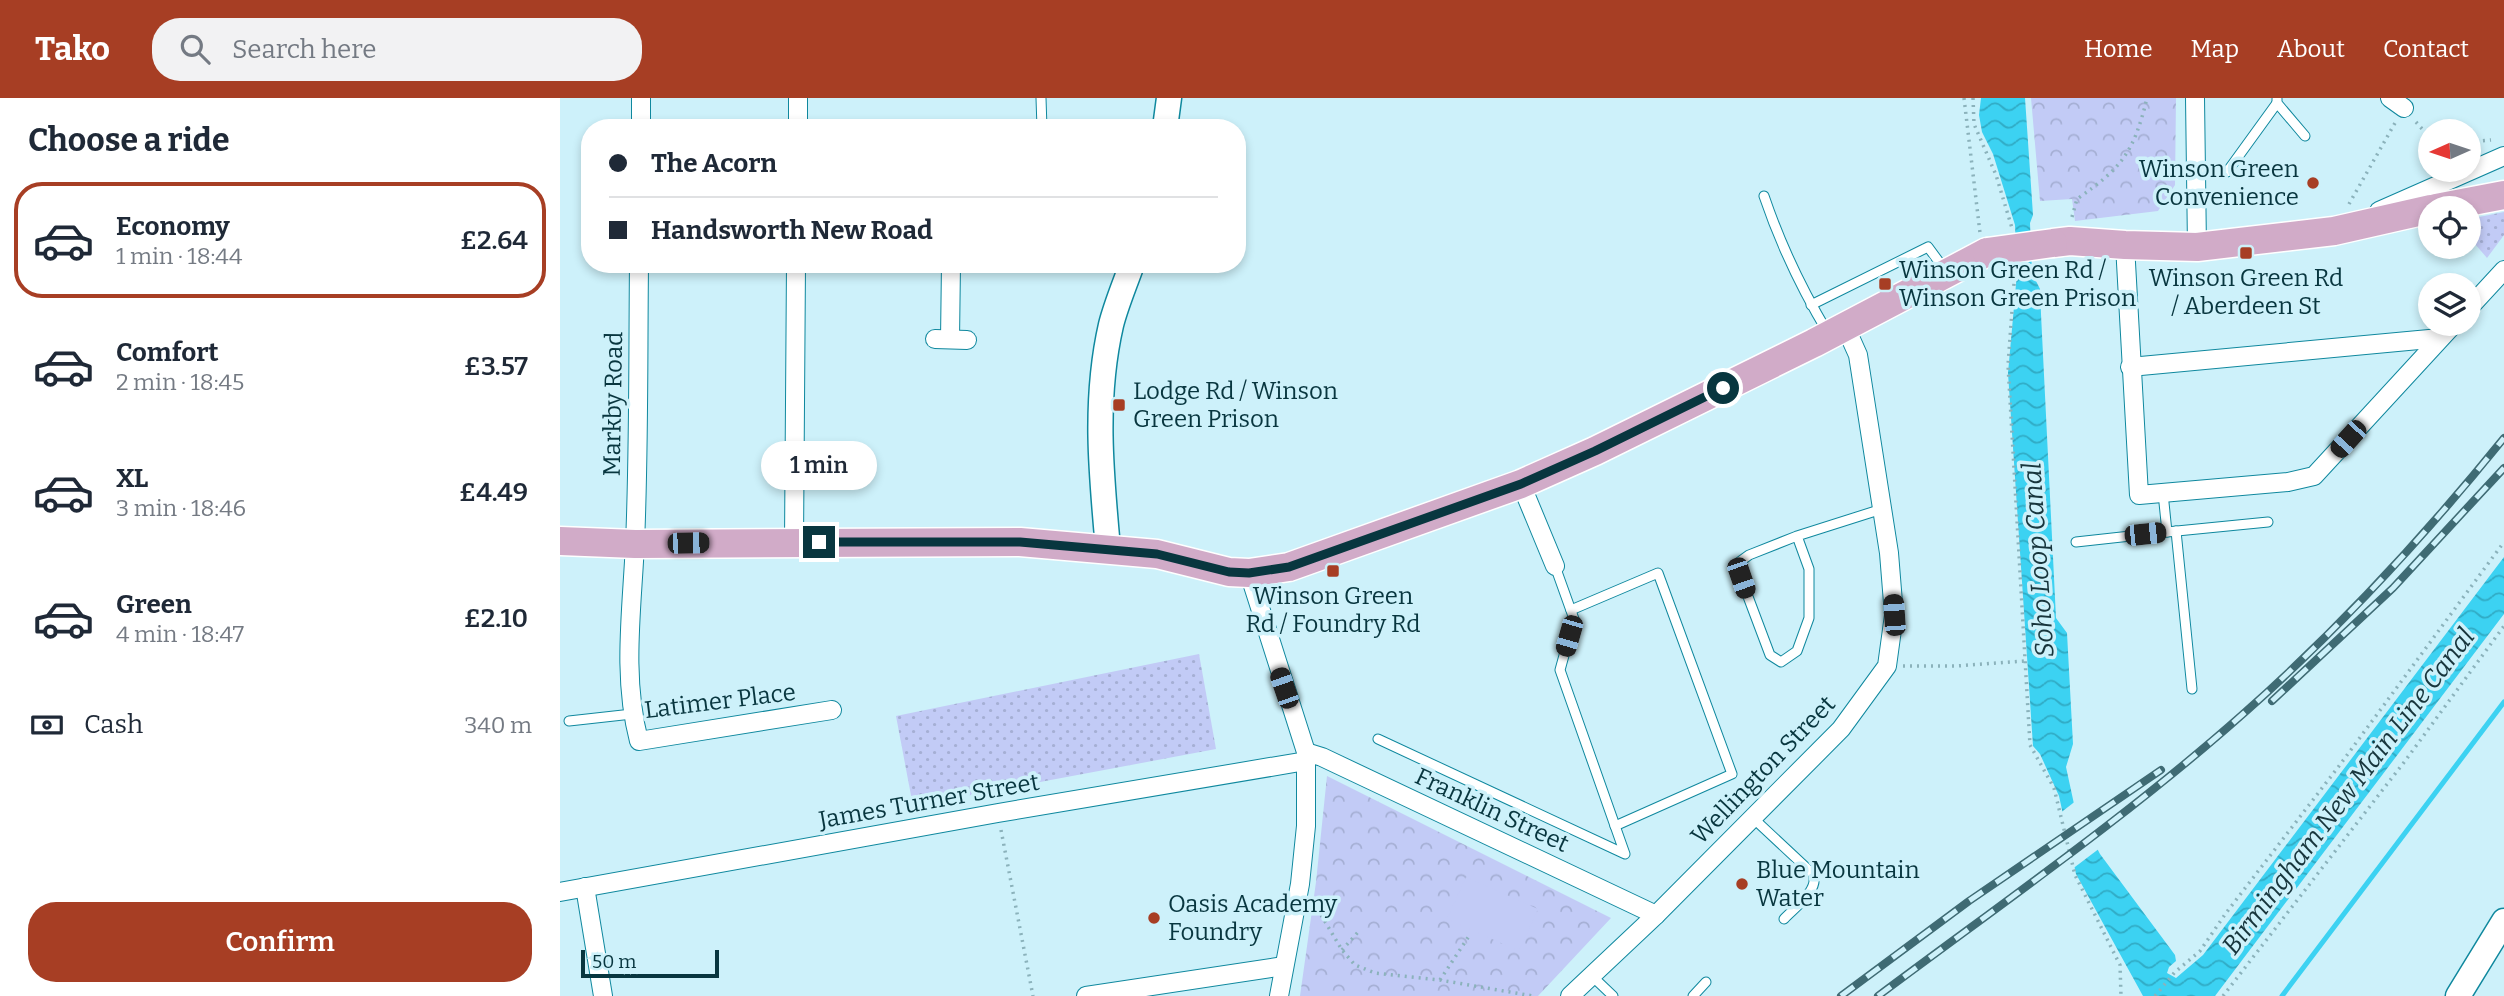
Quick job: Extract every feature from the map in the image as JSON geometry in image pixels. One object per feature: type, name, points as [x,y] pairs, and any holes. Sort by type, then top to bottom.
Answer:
[{"type":"main road","points":[[2481,200],[2504,195]]},
{"type":"main road","points":[[560,541],[635,544],[1020,542],[1157,554],[1208,567],[1249,573],[1289,567],[1521,484],[1595,451],[1837,330],[1984,252],[2061,242],[2197,247],[2334,230],[2418,212]]},
{"type":"street","points":[[641,98],[641,119]]},
{"type":"street","points":[[798,98],[798,119]]},
{"type":"street","points":[[1166,119],[1169,98]]},
{"type":"street","points":[[2195,98],[2197,247]]},
{"type":"street","points":[[2334,230],[2504,156]]},
{"type":"street","points":[[2124,245],[2139,495],[2288,482],[2314,476],[2440,338]]},
{"type":"street","points":[[2481,295],[2504,270]]},
{"type":"street","name":"Markby Road","points":[[635,544],[639,273]]},
{"type":"street","points":[[794,542],[796,273]]},
{"type":"street","points":[[951,273],[951,339]]},
{"type":"street","points":[[1108,548],[1101,474],[1099,407],[1112,324],[1129,273]]},
{"type":"street","name":"Wellington Street","points":[[1570,996],[1656,915],[1841,729],[1886,666],[1894,615],[1889,553],[1858,355],[1837,330]]},
{"type":"street","points":[[2130,367],[2440,338]]},
{"type":"street","points":[[1521,484],[1555,566]]},
{"type":"street","name":"Latimer Place","points":[[635,544],[629,653],[632,714],[639,741],[832,710]]},
{"type":"street","points":[[1249,573],[1306,756],[1306,827],[1300,884],[1279,996]]},
{"type":"street","name":"James Turner Street","points":[[560,892],[1306,756]]},
{"type":"street","name":"Franklin Street","points":[[1306,756],[1322,757],[1656,915]]},
{"type":"street","points":[[585,887],[603,996]]},
{"type":"street","points":[[2458,996],[2504,922]]},
{"type":"street","points":[[1086,996],[1284,966]]},
{"type":"lane","points":[[1041,98],[1042,119]]},
{"type":"lane","points":[[2227,172],[2277,100],[2305,136]]},
{"type":"lane","points":[[1764,196],[1779,240],[1811,305],[1837,330]]},
{"type":"lane","points":[[1811,305],[1927,247],[1948,273]]},
{"type":"lane","points":[[2163,493],[2172,531],[2192,689]]},
{"type":"lane","points":[[1797,536],[1809,569],[1809,618],[1797,651],[1781,662],[1770,655],[1738,563],[1749,555],[1797,536],[1882,509]]},
{"type":"lane","points":[[2076,541],[2268,522]]},
{"type":"lane","points":[[1378,739],[1625,854],[1560,670],[1574,619],[1555,566]]},
{"type":"lane","points":[[1571,610],[1658,573],[1732,774],[1615,827]]},
{"type":"lane","points":[[569,721],[632,714]]},
{"type":"lane","points":[[1753,818],[1813,874],[1816,880],[1814,887],[1784,919]]},
{"type":"lane","points":[[1591,975],[1613,996]]},
{"type":"lane","points":[[1693,996],[1706,982]]},
{"type":"path","points":[[1964,98],[1984,252]]},
{"type":"path","points":[[1973,98],[1974,124],[1996,175],[2013,232]]},
{"type":"path","points":[[2061,242],[2077,199],[2102,182],[2124,160],[2139,129],[2147,98]]},
{"type":"path","points":[[2334,230],[2397,103],[2418,125]]},
{"type":"path","points":[[1969,136],[1974,124]]},
{"type":"path","points":[[2482,141],[2492,140]]},
{"type":"path","points":[[2015,270],[2008,365],[2029,745],[2054,788],[2075,875],[2120,965],[2121,996]]},
{"type":"path","points":[[2155,996],[2175,972],[2200,951],[2504,542]]},
{"type":"path","points":[[2223,996],[2405,761],[2504,626]]},
{"type":"path","points":[[1886,666],[1956,666],[2024,661]]},
{"type":"path","points":[[998,813],[1033,996]]},
{"type":"path","points":[[1300,884],[1342,950],[1355,965],[1374,973],[1440,980],[1533,996]]},
{"type":"path","points":[[1342,950],[1359,931]]},
{"type":"path","points":[[1440,980],[1469,936]]},
{"type":"green space","points":[[2031,98],[2176,98],[2175,185],[2158,211],[2075,221],[2072,199],[2040,201]]},
{"type":"green space","points":[[2504,212],[2504,235],[2487,258],[2481,251],[2481,217]]},
{"type":"green space","points":[[1199,654],[1216,749],[913,806],[896,716]]},
{"type":"green space","points":[[1327,776],[1611,918],[1538,996],[1300,996]]},
{"type":"green space","points":[[1466,877],[1538,909],[1519,951],[1447,919]]},
{"type":"water","points":[[1981,98],[2025,98],[2033,215],[2030,223],[2032,273],[2040,289],[2056,618],[2067,633],[2073,744],[2066,767],[2074,804],[2100,854],[2175,955],[2176,961],[2167,973],[2176,978],[2203,955],[2504,557],[2504,614],[2215,996],[2143,996],[2076,874],[2059,796],[2040,754],[2033,746],[2008,373],[2017,273],[2015,225],[1993,154],[1982,132],[1979,115]]},
{"type":"pier","points":[[2077,800],[2100,848],[2071,870],[2059,814]]},
{"type":"waterway","points":[[2282,996],[2504,702]]},
{"type":"railway","points":[[1878,996],[2109,824],[2243,714],[2313,649],[2379,582],[2504,438]]},
{"type":"railway","points":[[2272,701],[2393,588],[2504,468]]},
{"type":"railway","points":[[1841,996],[1969,901],[2161,770]]},
{"type":"place","name":"Winson Green Convenience","points":[[2313,183]]},
{"type":"place","name":"Winson Green Rd / Aberdeen St","points":[[2246,253]]},
{"type":"place","name":"Winson Green Rd / Winson Green Prison","points":[[1885,284]]},
{"type":"place","name":"Lodge Rd / Winson Green Prison","points":[[1119,405]]},
{"type":"place","name":"Winson Green Rd / Foundry Rd","points":[[1333,571]]},
{"type":"place","name":"Blue Mountain Water","points":[[1742,884]]},
{"type":"place","name":"Oasis Academy Foundry","points":[[1154,918]]},
{"type":"route","points":[[819,542],[1020,542],[1084,546],[1157,554],[1229,572],[1269,571],[1289,567],[1521,484],[1723,388]]},
{"type":"water label","name":"Soho Loop Canal","points":[[2038,560]]},
{"type":"water label","name":"Birmingham New Main Line Canal","points":[[2348,791]]}]
